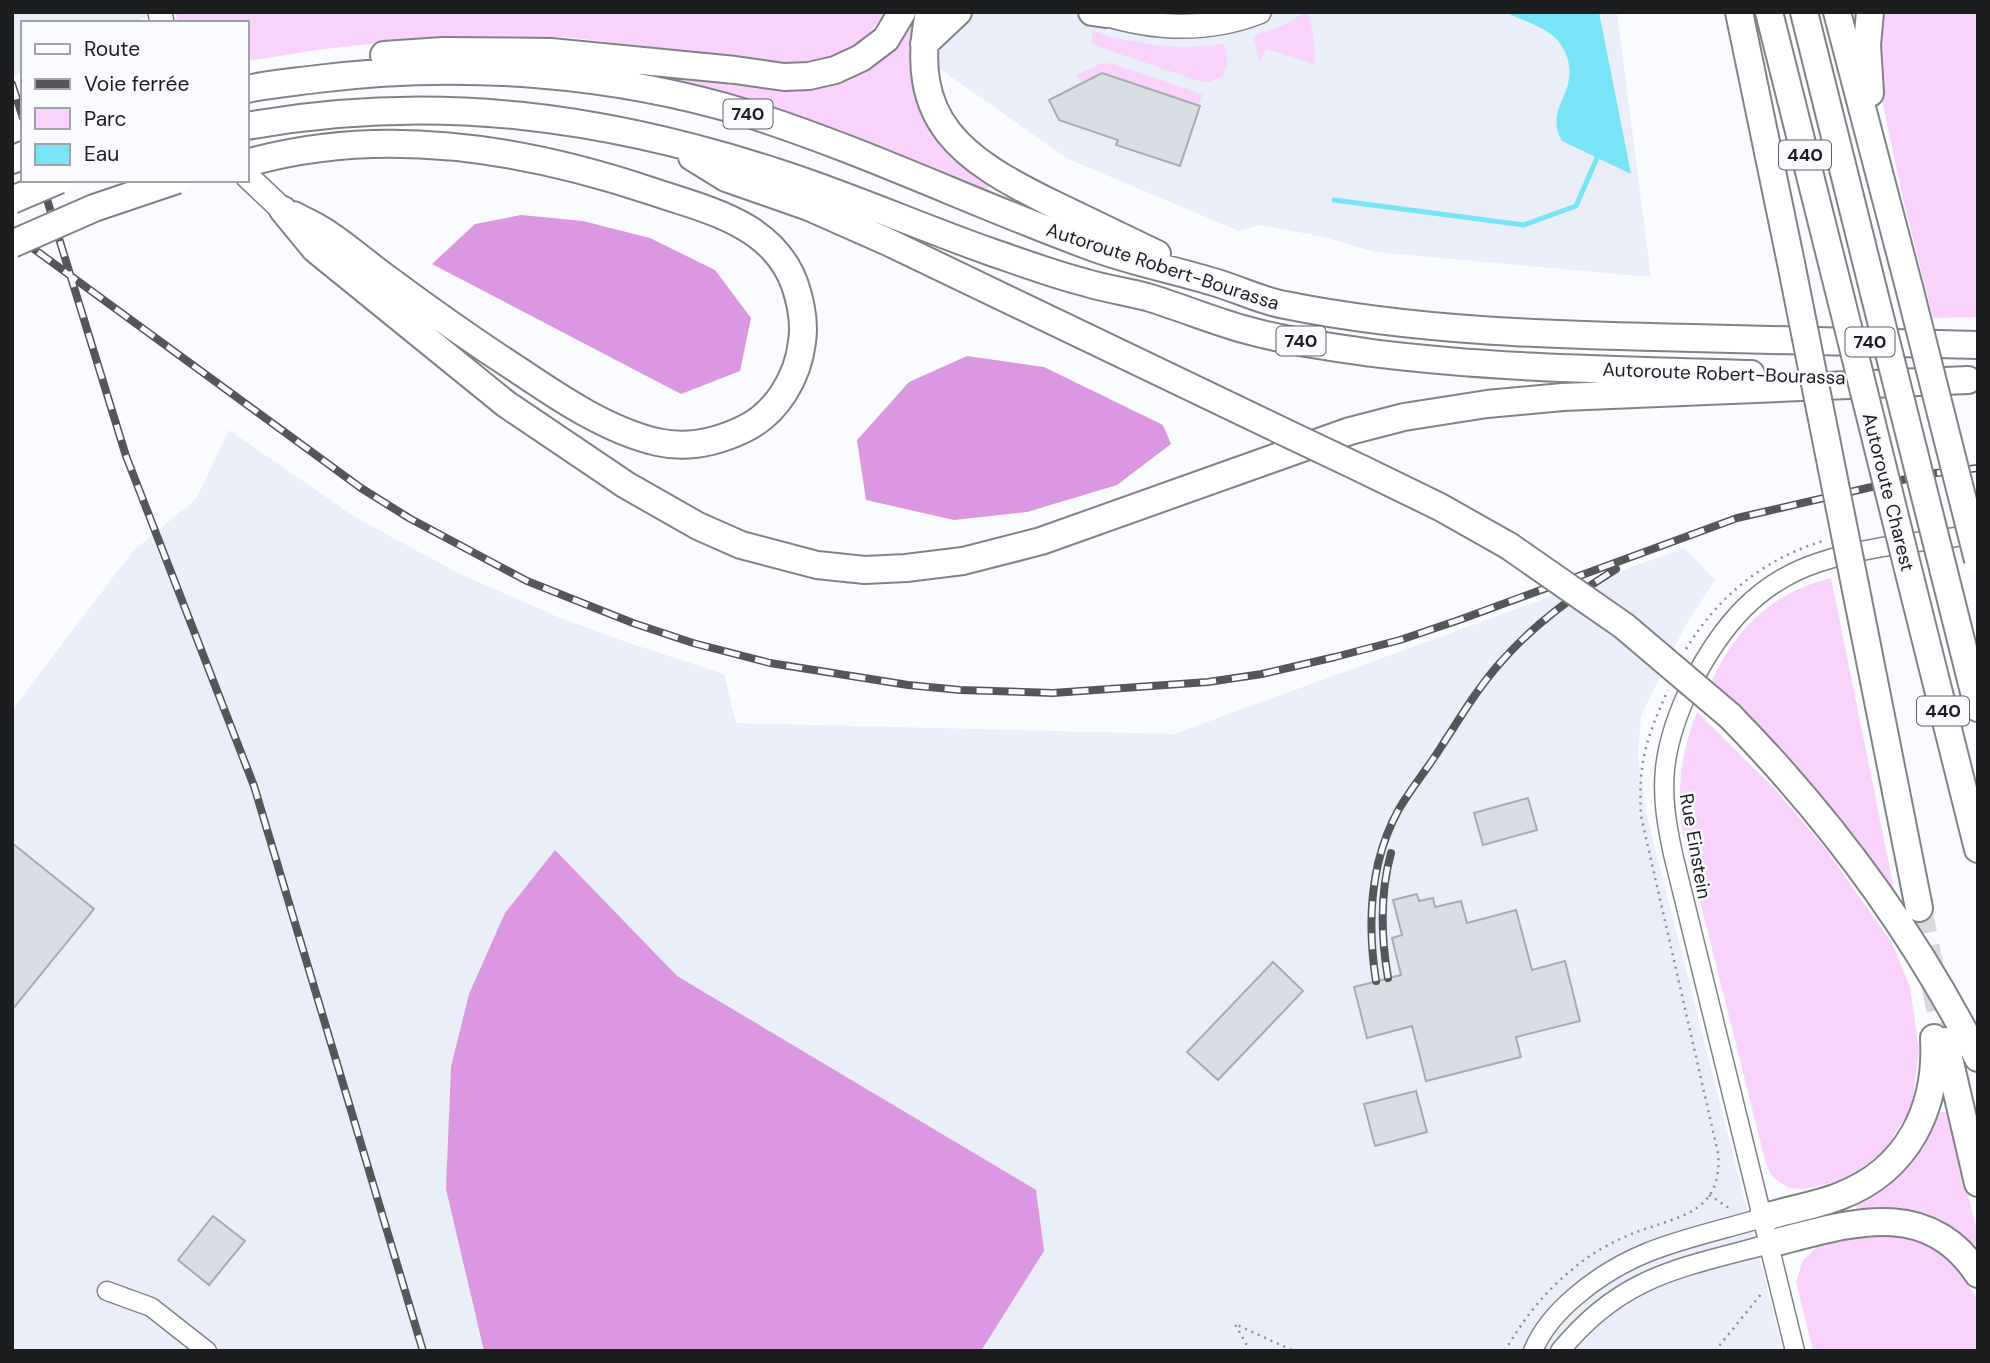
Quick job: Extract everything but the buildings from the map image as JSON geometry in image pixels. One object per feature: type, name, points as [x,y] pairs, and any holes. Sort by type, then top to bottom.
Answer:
[{"type":"highway","points":[[251,80],[368,56],[443,51],[588,55],[784,77],[809,76],[835,70],[861,58],[886,39],[902,12]]},
{"type":"highway","points":[[929,12],[923,63],[927,88],[937,114],[953,140],[983,166],[1019,187],[1215,283]]},
{"type":"highway","points":[[924,44],[958,12]]},
{"type":"highway","points":[[1723,12],[1751,111],[1775,181]]},
{"type":"highway","points":[[1739,12],[1919,908]]},
{"type":"highway","name":"Autoroute Charest","points":[[1769,12],[1978,849]]},
{"type":"highway","name":"Autoroute Charest","points":[[1804,12],[1978,708]]},
{"type":"highway","points":[[1837,12],[1978,560]]},
{"type":"highway","points":[[1870,12],[1867,45],[1870,95],[1909,287]]},
{"type":"highway","name":"Autoroute Robert-Bourassa","points":[[251,80],[374,72],[442,71],[597,81],[681,95],[751,115],[819,139],[1094,248],[1280,304],[1441,327],[1583,336],[1978,345]]},
{"type":"highway","name":"Autoroute Robert-Bourassa","points":[[254,124],[347,113],[471,110],[594,125],[664,139],[790,176],[988,251],[1084,283],[1147,297],[1246,330],[1333,348],[1497,366],[1973,380]]},
{"type":"highway","points":[[664,139],[726,178],[845,222],[1440,507],[1509,546],[1624,626],[1730,716],[1792,781],[1870,880],[1934,977],[1978,1058]]},
{"type":"highway","points":[[253,166],[302,150],[371,144],[476,149],[578,168],[726,216],[753,230],[775,248],[789,269],[803,318],[803,340],[798,368],[782,396],[755,423],[728,437],[692,446],[658,443],[624,431],[556,397],[475,344],[326,232],[282,210]]},
{"type":"highway","points":[[12,200],[54,182]]},
{"type":"highway","points":[[12,244],[94,208],[171,182]]},
{"type":"highway","points":[[282,210],[315,249],[506,404],[626,485],[698,526],[741,545],[817,565],[865,570],[963,561],[1041,541],[1350,431],[1404,417],[1487,404],[1563,397],[1973,380]]},
{"type":"highway","points":[[1763,340],[1978,328]]},
{"type":"highway","points":[[1762,1217],[1840,1196],[1868,1182],[1897,1156],[1908,1143],[1927,1109],[1940,1038],[1978,1183]]},
{"type":"highway","points":[[1769,1244],[1854,1223],[1900,1223],[1926,1229],[1947,1241],[1968,1260],[1978,1274]]},
{"type":"main road","points":[[1099,13],[1143,24],[1182,27],[1218,24],[1259,12]]},
{"type":"main road","points":[[253,166],[282,210]]},
{"type":"street","name":"Rue Einstein","points":[[1796,1351],[1669,836],[1664,785],[1668,748],[1687,694],[1716,640],[1735,616],[1776,583],[1805,568],[1835,558],[1978,534]]},
{"type":"street","points":[[1533,1351],[1547,1327],[1569,1302],[1619,1264],[1660,1247],[1762,1217]]},
{"type":"street","points":[[1560,1351],[1595,1313],[1641,1282],[1677,1268],[1769,1244]]},
{"type":"street","points":[[107,1291],[151,1307],[207,1351]]},
{"type":"path","points":[[1685,651],[1708,617],[1737,587],[1786,554],[1826,540]]},
{"type":"path","points":[[1669,688],[1644,747],[1640,790],[1641,816],[1717,1153],[1716,1180],[1709,1195],[1731,1208]]},
{"type":"path","points":[[1715,1351],[1762,1293]]},
{"type":"path","points":[[1250,1351],[1235,1324],[1294,1351]]},
{"type":"shaded area","points":[[12,12],[156,12],[136,21],[21,21],[21,74],[12,77]]},
{"type":"shaded area","points":[[519,12],[1617,12],[1651,277],[1375,252],[1324,237],[1261,225],[1239,231],[1068,159],[873,22]]},
{"type":"shaded area","points":[[521,215],[583,221],[650,238],[715,270],[751,318],[740,371],[681,394],[432,264],[475,224]]},
{"type":"shaded area","points":[[967,356],[1044,367],[1163,425],[1171,444],[1117,485],[1027,512],[954,520],[866,500],[857,440],[909,382]]},
{"type":"shaded area","points":[[229,430],[355,517],[458,573],[558,617],[724,674],[736,723],[1174,734],[1684,548],[1715,580],[1685,626],[1641,716],[1638,757],[1648,820],[1783,1351],[12,1351],[12,710],[133,551],[196,499]]},
{"type":"shaded area","points":[[555,850],[677,976],[1036,1190],[1044,1251],[981,1351],[484,1351],[446,1189],[451,1067],[469,994],[505,913]]},
{"type":"green space","points":[[176,12],[885,12],[867,36],[840,56],[798,65],[566,37],[433,37],[248,61],[248,21],[177,21]]},
{"type":"green space","points":[[1306,12],[1314,39],[1315,64],[1266,49],[1260,63],[1253,36],[1284,25]]},
{"type":"green space","points":[[1882,12],[1978,12],[1978,317],[1933,318],[1881,96],[1878,65]]},
{"type":"green space","points":[[909,27],[915,29],[941,143],[956,160],[990,184],[987,190],[741,97],[653,76],[654,69],[818,87],[846,78],[870,66],[891,49]]},
{"type":"green space","points":[[1093,31],[1158,45],[1189,47],[1224,44],[1228,62],[1223,76],[1210,82],[1202,82],[1099,47],[1091,42]]},
{"type":"green space","points":[[1102,63],[1114,64],[1202,94],[1199,106],[1082,84],[1076,75]]},
{"type":"green space","points":[[1831,578],[1895,894],[1711,683],[1732,646],[1758,616],[1791,593]]},
{"type":"green space","points":[[1697,712],[1774,788],[1824,847],[1892,943],[1910,987],[1919,1049],[1912,1106],[1885,1150],[1849,1178],[1806,1189],[1789,1188],[1771,1175],[1765,1160],[1682,829],[1682,769],[1687,741]]},
{"type":"green space","points":[[1937,1112],[1946,1112],[1978,1234],[1978,1251],[1974,1253],[1858,1214],[1856,1205],[1883,1188],[1906,1167],[1924,1142]]},
{"type":"green space","points":[[1872,1234],[1915,1240],[1937,1251],[1956,1266],[1978,1301],[1978,1351],[1813,1351],[1796,1282],[1803,1260],[1817,1247]]},
{"type":"water","points":[[1505,12],[1599,12],[1631,174],[1562,141],[1557,129],[1557,118],[1569,79],[1566,54],[1559,42],[1549,33]]},
{"type":"waterway","points":[[1334,200],[1524,225],[1576,206],[1597,158],[1596,153]]},
{"type":"tunnel","points":[[1919,908],[1945,1039]]},
{"type":"railway","points":[[12,84],[21,112]]},
{"type":"railway","points":[[42,182],[126,456],[254,786],[423,1351]]},
{"type":"railway","points":[[12,233],[361,488],[409,518],[527,581],[633,623],[693,643],[770,663],[908,685],[960,690],[1053,693],[1208,682],[1262,674],[1400,640],[1737,518],[1928,474],[1978,468]]},
{"type":"railway","points":[[1376,981],[1372,937],[1373,893],[1382,850],[1399,809],[1476,693],[1500,663],[1554,612],[1616,569]]},
{"type":"railway","points":[[1388,978],[1383,915],[1391,853]]}]
